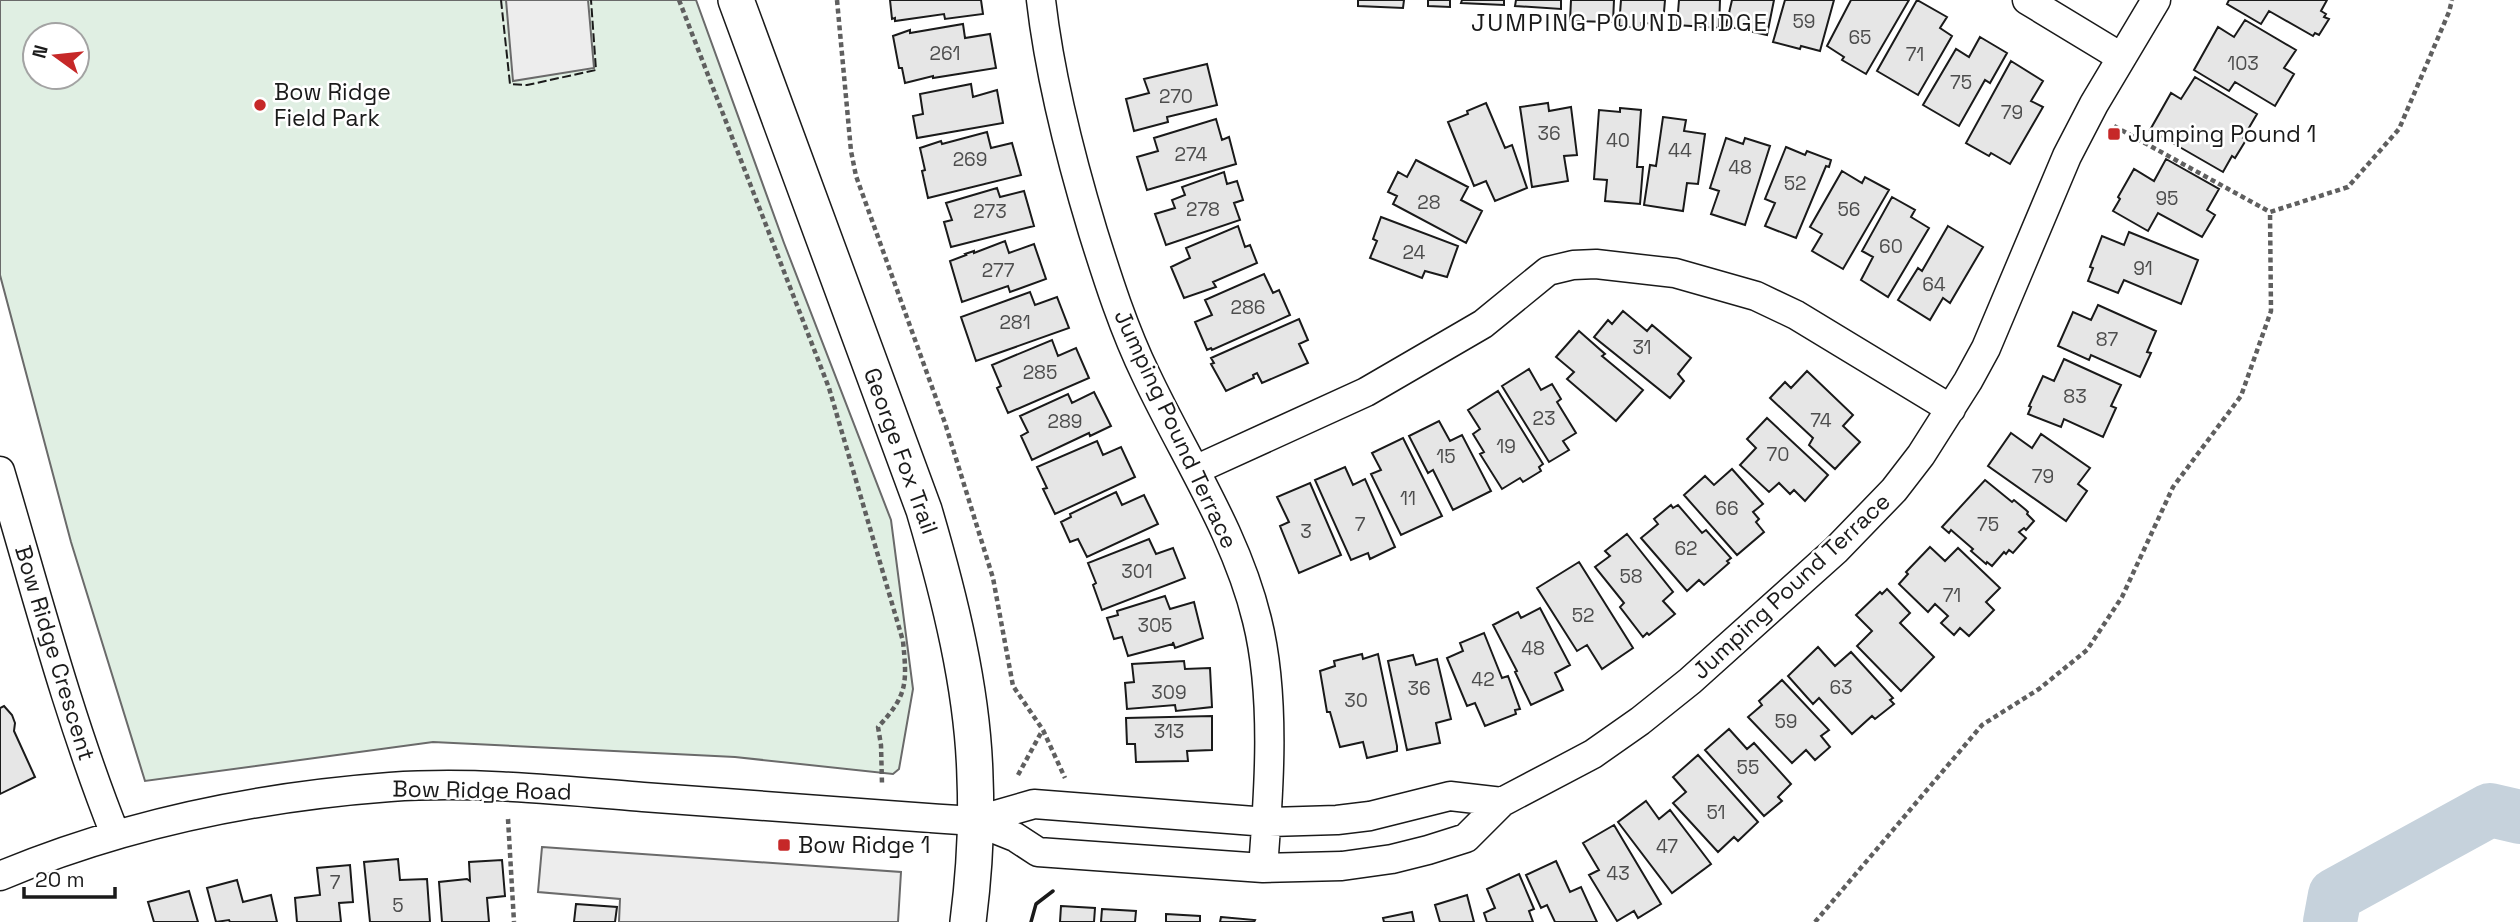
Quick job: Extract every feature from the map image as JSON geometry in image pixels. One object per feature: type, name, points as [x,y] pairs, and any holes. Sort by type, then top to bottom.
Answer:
[{"type":"street","name":"George Fox Trail","points":[[736,0],[924,510],[937,554],[961,658],[975,776],[975,821],[968,922]]},
{"type":"street","name":"Jumping Pound Terrace","points":[[1041,0],[1057,98],[1104,268],[1144,372],[1195,470],[1232,550],[1257,619],[1264,653],[1267,690],[1267,822],[1263,868]]},
{"type":"street","points":[[2027,0],[2121,57]]},
{"type":"street","name":"Jumping Pound Terrace","points":[[975,821],[1015,837],[1038,852],[1263,868],[1342,866],[1392,859],[1466,838],[1502,802],[1593,754],[1690,681],[1864,522],[1894,490],[1921,455],[1968,382],[1999,318],[2067,156],[2121,57],[2156,0]]},
{"type":"street","points":[[1195,470],[1366,392],[1483,324],[1548,271],[1573,265],[1595,264],[1675,274],[1756,296],[1796,315],[1951,409]]},
{"type":"street","name":"Bow Ridge Crescent","points":[[0,471],[68,699],[97,791],[114,834]]},
{"type":"street","name":"Bow Ridge Road","points":[[0,876],[114,834],[185,817],[278,799],[391,787],[506,786],[975,821]]},
{"type":"street","points":[[975,821],[1034,804],[1267,822],[1370,816],[1450,796],[1502,802]]},
{"type":"path","points":[[679,0],[829,388],[903,641],[906,678],[901,697],[878,727],[881,784]]},
{"type":"path","points":[[836,0],[851,151],[856,176],[945,423],[993,578],[1013,686],[1043,730],[1078,807]]},
{"type":"path","points":[[2113,125],[2270,212],[2348,187],[2399,129],[2452,0]]},
{"type":"path","points":[[1815,922],[1982,725],[2039,689],[2087,650],[2122,597],[2173,487],[2241,396],[2272,311],[2270,212]]},
{"type":"path","points":[[1018,775],[1043,730]]},
{"type":"path","points":[[508,819],[514,922]]},
{"type":"green space","name":"Bow Ridge Field Park","points":[[0,0],[696,0],[784,243],[891,520],[913,689],[899,769],[893,774],[735,757],[433,742],[145,781],[71,542],[0,275]]},
{"type":"shaded area","points":[[506,0],[588,0],[594,68],[513,81]]},
{"type":"shaded area","points":[[542,847],[901,872],[898,922],[619,922],[620,899],[538,892]]},
{"type":"building","points":[[890,0],[981,0],[983,14],[945,19],[944,14],[895,21],[895,18],[892,19]]},
{"type":"building","points":[[1358,0],[1404,0],[1403,8],[1358,6]]},
{"type":"building","points":[[1428,0],[1450,0],[1450,7],[1428,6]]},
{"type":"building","points":[[1462,0],[1504,0],[1504,5],[1461,3]]},
{"type":"building","points":[[1516,0],[1561,0],[1561,9],[1515,6]]},
{"type":"building","points":[[1571,0],[1614,0],[1613,22],[1570,21]]},
{"type":"building","points":[[1621,0],[1665,0],[1663,24],[1641,23],[1641,28],[1619,26]]},
{"type":"building","points":[[1679,0],[1720,0],[1719,28],[1677,25]]},
{"type":"building","points":[[1732,0],[1774,0],[1767,35],[1726,26]]},
{"type":"building","points":[[1785,0],[1834,0],[1820,51],[1773,42]]},
{"type":"building","points":[[1851,0],[1909,0],[1866,74],[1842,60],[1844,57],[1827,46]]},
{"type":"building","points":[[1917,0],[1947,17],[1940,28],[1952,36],[1918,95],[1877,71]]},
{"type":"building","points":[[2229,0],[2327,0],[2321,11],[2326,14],[2324,17],[2329,19],[2319,35],[2315,33],[2313,36],[2269,11],[2261,24],[2227,4]]},
{"type":"building","points":[[2245,20],[2296,50],[2284,68],[2294,74],[2275,106],[2235,82],[2229,91],[2194,70],[2218,27],[2234,37]]},
{"type":"building","points":[[963,24],[965,38],[990,34],[996,68],[933,76],[905,83],[902,68],[899,68],[893,36],[910,30],[910,33]]},
{"type":"building","points":[[1980,37],[2007,53],[1990,83],[1985,80],[1959,126],[1923,105],[1956,49],[1969,57]]},
{"type":"building","points":[[2011,61],[2043,81],[2031,101],[2043,107],[2010,164],[1966,143]]},
{"type":"building","points":[[1207,64],[1217,105],[1167,117],[1168,122],[1134,131],[1126,99],[1149,93],[1144,79]]},
{"type":"building","points":[[2195,77],[2257,114],[2243,138],[2246,140],[2223,172],[2150,130],[2171,93],[2181,99]]},
{"type":"building","points":[[971,84],[973,97],[997,90],[1003,123],[917,138],[913,116],[923,114],[920,94]]},
{"type":"building","points":[[1486,103],[1505,148],[1512,145],[1527,188],[1495,201],[1486,181],[1474,186],[1448,122]]},
{"type":"building","points":[[1548,103],[1549,111],[1571,107],[1577,155],[1564,156],[1568,181],[1532,187],[1520,107]]},
{"type":"building","points":[[1620,108],[1641,110],[1637,167],[1643,167],[1640,204],[1605,201],[1607,180],[1594,179],[1599,110],[1620,112]]},
{"type":"building","points":[[1663,117],[1686,120],[1684,131],[1705,134],[1698,184],[1687,183],[1683,211],[1644,205],[1650,165],[1656,166]]},
{"type":"building","points":[[1216,119],[1222,140],[1229,137],[1236,164],[1147,190],[1137,157],[1158,151],[1154,138]]},
{"type":"building","points":[[987,132],[991,148],[1012,143],[1021,175],[928,198],[920,148]]},
{"type":"building","points":[[1726,138],[1743,144],[1745,138],[1770,146],[1745,225],[1711,214],[1719,191],[1710,188]]},
{"type":"building","points":[[1786,147],[1805,155],[1807,151],[1831,160],[1829,167],[1826,166],[1796,238],[1765,226],[1775,203],[1765,199]]},
{"type":"building","points":[[2166,159],[2219,189],[2207,210],[2215,215],[2202,237],[2158,213],[2148,231],[2113,211],[2134,169],[2154,181]]},
{"type":"building","points":[[1416,160],[1468,187],[1461,200],[1482,211],[1466,243],[1393,204],[1397,196],[1388,192],[1398,172],[1407,177]]},
{"type":"building","points":[[1842,171],[1862,183],[1865,177],[1889,190],[1843,269],[1812,251],[1822,234],[1810,227]]},
{"type":"building","points":[[1224,172],[1227,184],[1237,181],[1243,200],[1234,203],[1240,220],[1166,245],[1155,214],[1175,208],[1172,200],[1185,195],[1182,187]]},
{"type":"building","points":[[997,188],[1000,197],[1024,191],[1034,226],[951,247],[944,222],[952,220],[946,203]]},
{"type":"building","points":[[1892,197],[1915,210],[1911,217],[1929,228],[1888,297],[1861,280],[1873,257],[1862,251]]},
{"type":"building","points":[[1381,217],[1458,246],[1447,277],[1425,271],[1422,278],[1370,258],[1377,241],[1373,239]]},
{"type":"building","points":[[1238,226],[1245,247],[1250,245],[1257,263],[1213,282],[1216,287],[1184,298],[1171,267],[1190,258],[1186,248]]},
{"type":"building","points":[[1948,226],[1983,247],[1950,303],[1943,298],[1930,320],[1898,300],[1918,268],[1922,271]]},
{"type":"building","points":[[2129,232],[2198,260],[2181,304],[2124,280],[2118,293],[2088,281],[2093,268],[2090,267],[2102,236],[2124,245]]},
{"type":"building","points":[[1005,241],[1009,253],[1034,244],[1046,279],[1010,292],[1008,286],[962,302],[950,261]]},
{"type":"building","points":[[1264,274],[1273,293],[1279,290],[1290,315],[1207,350],[1195,322],[1212,315],[1205,300]]},
{"type":"building","points":[[1030,292],[1035,305],[1057,297],[1069,328],[976,361],[961,317]]},
{"type":"building","points":[[2098,305],[2156,331],[2147,352],[2151,353],[2140,377],[2091,355],[2089,360],[2058,346],[2073,312],[2091,320]]},
{"type":"building","points":[[1623,311],[1647,331],[1652,325],[1691,358],[1678,374],[1684,381],[1670,398],[1594,337],[1608,320],[1612,324]]},
{"type":"building","points":[[1299,319],[1308,340],[1299,344],[1308,363],[1262,383],[1257,373],[1253,375],[1254,378],[1226,391],[1211,364],[1214,363],[1211,358]]},
{"type":"building","points":[[1579,331],[1605,354],[1602,356],[1643,390],[1616,421],[1567,379],[1574,372],[1556,357]]},
{"type":"building","points":[[1052,340],[1058,356],[1076,348],[1089,378],[1008,413],[997,388],[1001,386],[992,365]]},
{"type":"building","points":[[2064,359],[2121,385],[2111,406],[2116,408],[2103,437],[2064,419],[2061,427],[2028,414],[2043,376],[2054,381]]},
{"type":"building","points":[[1529,369],[1541,390],[1552,384],[1561,399],[1557,402],[1576,433],[1563,441],[1569,450],[1549,462],[1502,386]]},
{"type":"building","points":[[1807,371],[1853,415],[1843,426],[1860,442],[1835,469],[1809,445],[1813,438],[1770,398],[1785,382],[1791,388]]},
{"type":"building","points":[[1498,391],[1543,464],[1539,467],[1541,471],[1523,482],[1520,478],[1502,489],[1480,454],[1484,452],[1473,434],[1480,429],[1468,410]]},
{"type":"building","points":[[1094,392],[1111,426],[1090,436],[1089,433],[1032,460],[1021,436],[1028,432],[1020,416],[1068,394],[1072,403]]},
{"type":"building","points":[[1767,418],[1828,475],[1805,501],[1794,490],[1790,494],[1779,483],[1769,492],[1740,465],[1756,448],[1747,439]]},
{"type":"building","points":[[1439,421],[1450,441],[1462,435],[1491,491],[1453,510],[1433,470],[1428,473],[1409,436]]},
{"type":"building","points":[[2011,433],[2032,448],[2041,434],[2090,468],[2078,484],[2087,491],[2066,521],[1988,466]]},
{"type":"building","points":[[1403,438],[1442,516],[1401,535],[1371,474],[1381,470],[1372,453]]},
{"type":"building","points":[[1097,441],[1103,455],[1121,447],[1135,477],[1055,514],[1043,489],[1047,488],[1037,467]]},
{"type":"building","points":[[1345,467],[1353,485],[1365,479],[1395,547],[1370,559],[1368,553],[1351,560],[1315,480]]},
{"type":"building","points":[[1732,469],[1763,504],[1753,512],[1759,519],[1756,522],[1764,532],[1737,555],[1684,495],[1705,476],[1714,485]]},
{"type":"building","points":[[1985,480],[2026,510],[2034,521],[2026,530],[2024,528],[2019,532],[2026,538],[2013,553],[2009,550],[2006,554],[2004,552],[1992,566],[1971,551],[1973,549],[1951,530],[1949,533],[1942,527]]},
{"type":"building","points":[[1310,483],[1341,555],[1299,573],[1280,526],[1289,522],[1277,497]]},
{"type":"building","points":[[1116,492],[1122,505],[1144,495],[1158,524],[1087,557],[1078,539],[1070,542],[1061,522],[1071,517],[1070,514]]},
{"type":"building","points":[[1671,505],[1673,508],[1678,505],[1702,533],[1706,530],[1731,558],[1727,561],[1729,563],[1704,585],[1699,580],[1687,591],[1641,538],[1658,524],[1654,519]]},
{"type":"building","points":[[1627,534],[1673,592],[1663,601],[1675,614],[1643,637],[1620,607],[1624,603],[1595,567],[1610,556],[1605,551]]},
{"type":"building","points":[[1149,539],[1156,554],[1173,548],[1185,578],[1102,610],[1088,563]]},
{"type":"building","points":[[1930,547],[1945,561],[1958,548],[2000,588],[1986,602],[1994,610],[1969,636],[1960,628],[1954,635],[1941,623],[1948,616],[1935,604],[1928,612],[1899,584],[1908,574],[1906,572]]},
{"type":"building","points":[[1579,562],[1633,648],[1602,669],[1587,645],[1577,651],[1537,588]]},
{"type":"building","points":[[1887,589],[1910,613],[1900,623],[1934,657],[1901,691],[1857,646],[1872,631],[1856,615],[1880,592],[1882,594]]},
{"type":"building","points":[[1165,596],[1170,609],[1194,602],[1203,638],[1175,648],[1173,642],[1128,656],[1122,637],[1114,639],[1107,618],[1118,615],[1117,611]]},
{"type":"building","points":[[1540,608],[1570,665],[1555,673],[1563,690],[1531,705],[1493,625],[1518,612],[1521,618]]},
{"type":"building","points":[[1484,633],[1502,678],[1508,676],[1520,709],[1515,710],[1516,714],[1485,726],[1475,703],[1467,706],[1447,658],[1463,651],[1460,643]]},
{"type":"building","points":[[1818,647],[1835,666],[1851,652],[1893,698],[1890,700],[1894,704],[1875,719],[1872,716],[1852,734],[1819,698],[1813,704],[1788,676]]},
{"type":"building","points":[[1362,654],[1363,659],[1378,654],[1397,746],[1397,751],[1367,758],[1363,742],[1340,747],[1330,712],[1327,712],[1320,671],[1335,666],[1334,661]]},
{"type":"building","points":[[1413,655],[1416,665],[1437,659],[1451,719],[1436,723],[1440,743],[1407,750],[1388,661]]},
{"type":"building","points":[[1184,661],[1185,669],[1210,668],[1212,707],[1176,711],[1175,705],[1127,709],[1125,683],[1134,682],[1132,664]]},
{"type":"building","points":[[1782,680],[1829,730],[1821,736],[1830,747],[1815,760],[1806,750],[1792,763],[1748,717],[1762,705],[1759,701]]},
{"type":"building","points":[[4,706],[12,715],[14,731],[35,777],[0,794],[0,708]]},
{"type":"building","points":[[1212,716],[1212,750],[1187,751],[1188,761],[1136,762],[1135,744],[1127,744],[1126,718]]},
{"type":"building","points":[[1729,729],[1747,749],[1754,743],[1791,784],[1778,797],[1782,801],[1764,816],[1705,750]]},
{"type":"building","points":[[1698,755],[1758,822],[1738,841],[1734,837],[1718,852],[1673,803],[1686,792],[1673,777]]},
{"type":"building","points":[[1646,801],[1659,819],[1670,810],[1711,864],[1672,893],[1618,822]]},
{"type":"building","points":[[1614,825],[1661,904],[1638,918],[1634,911],[1617,921],[1589,875],[1599,870],[1583,843]]},
{"type":"building","points":[[398,859],[400,880],[427,879],[430,922],[370,922],[364,862]]},
{"type":"building","points":[[502,860],[505,896],[487,898],[489,922],[442,922],[439,882],[470,881],[469,862]]},
{"type":"building","points":[[1556,861],[1570,892],[1581,887],[1597,922],[1555,922],[1547,905],[1541,908],[1526,875]]},
{"type":"building","points":[[350,865],[353,902],[339,903],[341,922],[297,922],[295,898],[320,895],[317,868]]},
{"type":"building","points":[[1519,874],[1534,909],[1529,911],[1533,922],[1487,922],[1484,913],[1495,908],[1487,889]]},
{"type":"building","points":[[237,880],[243,902],[271,895],[277,922],[216,922],[207,888]]},
{"type":"building","points":[[189,891],[198,922],[154,922],[148,902]]},
{"type":"building","points":[[1467,895],[1474,922],[1440,922],[1435,905]]},
{"type":"building","points":[[576,904],[617,907],[615,922],[574,922]]},
{"type":"building","points":[[1061,906],[1095,908],[1094,922],[1060,922]]},
{"type":"building","points":[[1102,909],[1136,911],[1135,922],[1101,922]]},
{"type":"building","points":[[1412,912],[1414,922],[1384,922],[1383,918]]},
{"type":"building","points":[[1166,914],[1200,916],[1200,922],[1166,922]]},
{"type":"building","points":[[1221,917],[1255,920],[1220,922]]},
{"type":"waterway","points":[[2330,922],[2335,895],[2490,810],[2520,817]]},
{"type":"fence","points":[[501,0],[510,84],[527,85],[596,70],[591,0]]},
{"type":"wall","points":[[1031,922],[1036,904],[1053,891]]},
{"type":"place","name":"Bow Ridge Field Park","points":[[260,105]]},
{"type":"place","name":"Jumping Pound 1","points":[[2114,134]]},
{"type":"place","name":"Bow Ridge 1","points":[[784,845]]},
{"type":"district","name":"JUMPING POUND RIDGE","points":[[1620,23]]}]
